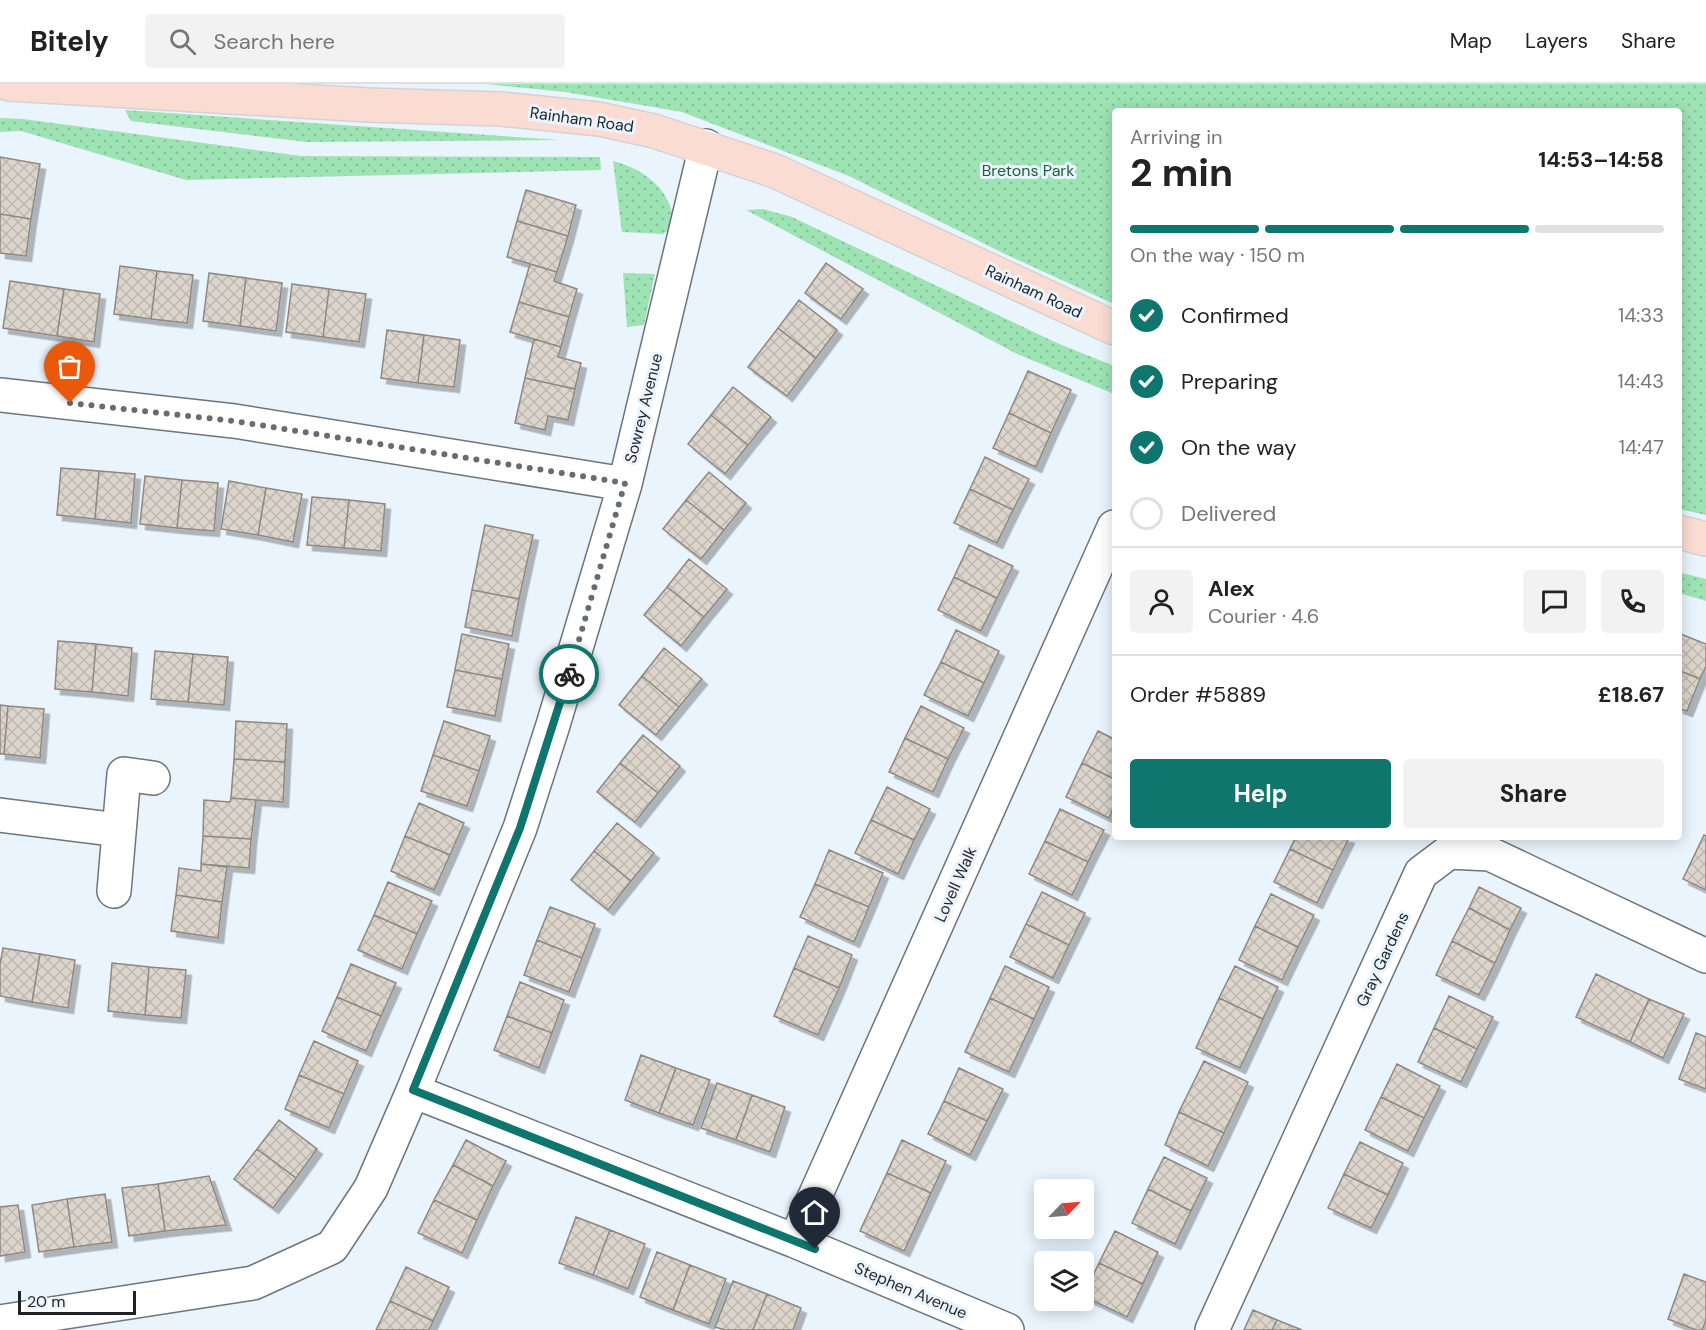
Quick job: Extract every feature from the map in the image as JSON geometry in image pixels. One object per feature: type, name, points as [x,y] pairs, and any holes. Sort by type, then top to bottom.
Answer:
[{"type":"main road","name":"Rainham Road","points":[[9,84],[368,105],[501,109],[599,119],[654,131],[706,146],[786,176],[1112,327]]},
{"type":"main road","points":[[1682,533],[1706,539]]},
{"type":"street","name":"Sowrey Avenue","points":[[0,1322],[253,1283],[332,1247],[371,1188],[520,828],[554,725],[625,483],[706,146]]},
{"type":"street","points":[[0,395],[234,421],[625,483]]},
{"type":"street","name":"Lovell Walk","points":[[795,1241],[1112,532]]},
{"type":"street","points":[[114,891],[124,774],[153,778]]},
{"type":"street","points":[[0,815],[119,830]]},
{"type":"street","name":"Gray Gardens","points":[[1212,1330],[1421,873],[1450,845],[1490,854],[1706,956]]},
{"type":"street","name":"Stephen Avenue","points":[[413,1090],[795,1241],[1007,1330]]},
{"type":"green space","name":"Bretons Park","points":[[486,84],[1706,84],[1706,515],[1682,510],[1682,108],[1112,108],[1112,303],[1005,254],[849,176],[682,112],[565,92]]},
{"type":"green space","points":[[125,110],[559,140],[306,142],[131,121]]},
{"type":"green space","points":[[0,118],[23,119],[301,156],[600,157],[601,170],[186,180],[21,131],[0,132]]},
{"type":"green space","points":[[613,161],[646,176],[663,192],[669,203],[673,227],[663,234],[622,232]]},
{"type":"green space","points":[[763,209],[792,217],[1057,343],[1112,365],[1112,393],[1017,354],[746,210]]},
{"type":"green space","points":[[623,273],[655,274],[644,325],[627,327]]},
{"type":"green space","points":[[1682,573],[1706,579],[1706,601],[1682,594]]},
{"type":"building","points":[[0,157],[40,164],[31,219],[0,214]]},
{"type":"building","points":[[526,190],[576,205],[568,236],[517,221]]},
{"type":"building","points":[[0,214],[31,219],[26,256],[0,253]]},
{"type":"building","points":[[517,221],[568,236],[557,272],[507,257]]},
{"type":"building","points":[[826,263],[863,289],[841,319],[805,293]]},
{"type":"building","points":[[530,264],[557,272],[554,281],[577,289],[569,317],[519,302]]},
{"type":"building","points":[[120,266],[157,271],[151,319],[114,314]]},
{"type":"building","points":[[157,271],[193,275],[187,323],[151,319]]},
{"type":"building","points":[[209,273],[246,278],[240,326],[203,321]]},
{"type":"building","points":[[246,278],[282,283],[276,331],[240,326]]},
{"type":"building","points":[[10,281],[64,289],[57,336],[3,328]]},
{"type":"building","points":[[292,284],[329,289],[323,337],[286,332]]},
{"type":"building","points":[[64,289],[100,294],[94,342],[57,336]]},
{"type":"building","points":[[329,289],[366,294],[359,342],[323,337]]},
{"type":"building","points":[[799,300],[837,330],[816,358],[778,328]]},
{"type":"building","points":[[519,302],[569,317],[561,347],[510,332]]},
{"type":"building","points":[[778,328],[816,358],[787,396],[748,367]]},
{"type":"building","points":[[387,330],[424,335],[418,383],[381,378]]},
{"type":"building","points":[[424,335],[460,340],[454,387],[418,383]]},
{"type":"building","points":[[534,339],[561,347],[558,357],[581,363],[575,389],[525,378]]},
{"type":"building","points":[[1028,371],[1071,390],[1051,433],[1009,413]]},
{"type":"building","points":[[525,378],[575,389],[568,420],[548,416],[545,430],[515,423]]},
{"type":"building","points":[[733,387],[771,417],[748,445],[711,415]]},
{"type":"building","points":[[1009,413],[1051,433],[1036,467],[993,448]]},
{"type":"building","points":[[711,415],[748,445],[725,474],[688,444]]},
{"type":"building","points":[[985,457],[1029,479],[1013,510],[970,489]]},
{"type":"building","points":[[61,468],[99,471],[95,519],[57,515]]},
{"type":"building","points":[[99,471],[135,474],[131,523],[95,519]]},
{"type":"building","points":[[709,472],[746,503],[724,530],[686,500]]},
{"type":"building","points":[[145,476],[182,480],[177,528],[140,524]]},
{"type":"building","points":[[182,480],[218,483],[214,531],[177,528]]},
{"type":"building","points":[[229,481],[266,488],[258,535],[221,529]]},
{"type":"building","points":[[266,488],[302,494],[293,542],[258,535]]},
{"type":"building","points":[[970,489],[1013,510],[997,543],[954,523]]},
{"type":"building","points":[[312,497],[349,500],[344,548],[307,545]]},
{"type":"building","points":[[349,500],[385,504],[381,551],[344,548]]},
{"type":"building","points":[[686,500],[724,530],[701,559],[663,529]]},
{"type":"building","points":[[485,525],[533,535],[519,599],[472,590]]},
{"type":"building","points":[[969,545],[1013,566],[997,598],[954,577]]},
{"type":"building","points":[[689,559],[727,589],[704,617],[667,587]]},
{"type":"building","points":[[954,577],[997,598],[981,631],[938,610]]},
{"type":"building","points":[[667,587],[704,617],[681,646],[644,615]]},
{"type":"building","points":[[472,590],[519,599],[512,636],[465,627]]},
{"type":"building","points":[[956,630],[999,651],[984,683],[941,662]]},
{"type":"building","points":[[462,634],[509,644],[502,679],[455,670]]},
{"type":"building","points":[[1682,635],[1706,644],[1706,666],[1700,679],[1682,672]]},
{"type":"building","points":[[58,641],[96,644],[92,692],[55,689]]},
{"type":"building","points":[[96,644],[132,648],[128,696],[92,692]]},
{"type":"building","points":[[664,648],[702,679],[679,707],[642,676]]},
{"type":"building","points":[[155,651],[193,654],[188,702],[151,699]]},
{"type":"building","points":[[193,654],[228,657],[224,705],[188,702]]},
{"type":"building","points":[[941,662],[984,683],[968,716],[924,695]]},
{"type":"building","points":[[455,670],[502,679],[495,716],[447,707]]},
{"type":"building","points":[[1682,672],[1700,679],[1687,711],[1682,709]]},
{"type":"building","points":[[642,676],[679,707],[656,735],[619,705]]},
{"type":"building","points":[[0,705],[8,706],[4,754],[0,754]]},
{"type":"building","points":[[8,706],[44,709],[40,758],[4,754]]},
{"type":"building","points":[[921,706],[964,728],[948,759],[905,738]]},
{"type":"building","points":[[236,721],[287,724],[285,762],[234,759]]},
{"type":"building","points":[[444,721],[490,736],[479,771],[433,755]]},
{"type":"building","points":[[1098,731],[1112,738],[1112,778],[1082,763]]},
{"type":"building","points":[[643,735],[680,766],[658,793],[620,763]]},
{"type":"building","points":[[905,738],[948,759],[933,792],[889,772]]},
{"type":"building","points":[[433,755],[479,771],[467,806],[421,791]]},
{"type":"building","points":[[234,759],[285,762],[283,802],[231,798]]},
{"type":"building","points":[[620,763],[658,793],[635,822],[597,792]]},
{"type":"building","points":[[1082,763],[1112,778],[1112,811],[1109,818],[1066,797]]},
{"type":"building","points":[[887,787],[930,809],[914,840],[871,820]]},
{"type":"building","points":[[231,798],[256,800],[251,839],[203,836],[204,800],[230,802]]},
{"type":"building","points":[[419,803],[464,823],[450,855],[405,836]]},
{"type":"building","points":[[1060,809],[1104,830],[1088,862],[1045,841]]},
{"type":"building","points":[[871,820],[914,840],[898,874],[855,853]]},
{"type":"building","points":[[617,823],[654,853],[631,881],[594,851]]},
{"type":"building","points":[[1704,835],[1706,836],[1706,890],[1683,879]]},
{"type":"building","points":[[203,836],[251,839],[249,868],[201,864]]},
{"type":"building","points":[[405,836],[450,855],[434,890],[391,871]]},
{"type":"building","points":[[1294,840],[1348,840],[1333,870],[1290,849]]},
{"type":"building","points":[[1045,841],[1088,862],[1072,895],[1029,874]]},
{"type":"building","points":[[1290,849],[1333,870],[1317,903],[1274,882]]},
{"type":"building","points":[[829,850],[883,873],[869,907],[815,884]]},
{"type":"building","points":[[594,851],[631,881],[608,910],[571,880]]},
{"type":"building","points":[[201,864],[227,867],[222,902],[176,895],[179,868],[201,871]]},
{"type":"building","points":[[388,882],[432,901],[417,934],[374,915]]},
{"type":"building","points":[[815,884],[869,907],[854,942],[800,917]]},
{"type":"building","points":[[1479,887],[1521,908],[1510,930],[1469,908]]},
{"type":"building","points":[[1042,892],[1085,913],[1069,945],[1026,924]]},
{"type":"building","points":[[1271,894],[1314,915],[1298,947],[1255,926]]},
{"type":"building","points":[[176,895],[222,902],[218,938],[171,931]]},
{"type":"building","points":[[550,907],[595,924],[582,958],[537,940]]},
{"type":"building","points":[[1469,908],[1510,930],[1495,963],[1452,941]]},
{"type":"building","points":[[374,915],[417,934],[402,969],[358,950]]},
{"type":"building","points":[[1026,924],[1069,945],[1053,978],[1010,957]]},
{"type":"building","points":[[1255,926],[1298,947],[1282,980],[1239,960]]},
{"type":"building","points":[[808,936],[852,955],[839,988],[794,968]]},
{"type":"building","points":[[537,940],[582,958],[569,992],[524,975]]},
{"type":"building","points":[[1452,941],[1495,963],[1479,995],[1436,975]]},
{"type":"building","points":[[3,948],[40,954],[32,1002],[0,996],[0,964]]},
{"type":"building","points":[[40,954],[75,960],[68,1008],[32,1002]]},
{"type":"building","points":[[112,963],[149,967],[145,1015],[108,1011]]},
{"type":"building","points":[[351,964],[396,983],[381,1016],[337,997]]},
{"type":"building","points":[[1005,966],[1049,987],[1034,1019],[990,998]]},
{"type":"building","points":[[1235,966],[1278,987],[1263,1019],[1219,998]]},
{"type":"building","points":[[149,967],[186,970],[181,1018],[145,1015]]},
{"type":"building","points":[[794,968],[839,988],[818,1035],[774,1016]]},
{"type":"building","points":[[1596,974],[1649,999],[1630,1042],[1576,1017]]},
{"type":"building","points":[[520,982],[564,1000],[552,1033],[507,1016]]},
{"type":"building","points":[[1449,996],[1493,1017],[1477,1049],[1434,1028]]},
{"type":"building","points":[[337,997],[381,1016],[366,1051],[322,1031]]},
{"type":"building","points":[[990,998],[1034,1019],[1009,1072],[965,1052]]},
{"type":"building","points":[[1219,998],[1263,1019],[1240,1068],[1196,1048]]},
{"type":"building","points":[[1649,999],[1684,1014],[1663,1058],[1630,1042]]},
{"type":"building","points":[[507,1016],[552,1033],[539,1068],[494,1050]]},
{"type":"building","points":[[1434,1028],[1477,1049],[1461,1082],[1418,1062]]},
{"type":"building","points":[[1696,1033],[1706,1037],[1706,1089],[1679,1079]]},
{"type":"building","points":[[314,1041],[358,1061],[344,1094],[299,1075]]},
{"type":"building","points":[[641,1055],[676,1068],[659,1113],[625,1100]]},
{"type":"building","points":[[1204,1061],[1248,1082],[1224,1133],[1179,1112]]},
{"type":"building","points":[[1397,1064],[1440,1086],[1424,1118],[1381,1097]]},
{"type":"building","points":[[676,1068],[710,1080],[693,1125],[659,1113]]},
{"type":"building","points":[[959,1068],[1003,1089],[987,1121],[944,1101]]},
{"type":"building","points":[[299,1075],[344,1094],[329,1128],[285,1109]]},
{"type":"building","points":[[717,1083],[752,1095],[736,1140],[701,1128]]},
{"type":"building","points":[[752,1095],[785,1107],[770,1152],[736,1140]]},
{"type":"building","points":[[1381,1097],[1424,1118],[1408,1151],[1365,1130]]},
{"type":"building","points":[[944,1101],[987,1121],[970,1155],[928,1134]]},
{"type":"building","points":[[1179,1112],[1224,1133],[1208,1166],[1165,1145]]},
{"type":"building","points":[[279,1120],[317,1149],[296,1178],[257,1149]]},
{"type":"building","points":[[466,1140],[506,1161],[493,1186],[453,1165]]},
{"type":"building","points":[[902,1140],[946,1161],[931,1193],[887,1173]]},
{"type":"building","points":[[1360,1142],[1403,1163],[1388,1195],[1344,1174]]},
{"type":"building","points":[[257,1149],[296,1178],[273,1208],[234,1179]]},
{"type":"building","points":[[1164,1157],[1207,1178],[1191,1211],[1148,1189]]},
{"type":"building","points":[[453,1165],[493,1186],[477,1220],[434,1200]]},
{"type":"building","points":[[887,1173],[931,1193],[904,1251],[860,1231]]},
{"type":"building","points":[[1344,1174],[1388,1195],[1371,1228],[1328,1208]]},
{"type":"building","points":[[209,1176],[226,1225],[165,1231],[158,1184]]},
{"type":"building","points":[[158,1184],[165,1231],[129,1236],[122,1188]]},
{"type":"building","points":[[1148,1189],[1191,1211],[1175,1244],[1132,1223]]},
{"type":"building","points":[[105,1194],[112,1242],[74,1247],[67,1199]]},
{"type":"building","points":[[67,1199],[74,1247],[39,1252],[32,1205]]},
{"type":"building","points":[[434,1200],[477,1220],[462,1253],[418,1233]]},
{"type":"building","points":[[18,1205],[25,1252],[0,1256],[0,1207]]},
{"type":"building","points":[[576,1217],[610,1230],[593,1275],[559,1263]]},
{"type":"building","points":[[610,1230],[645,1244],[628,1289],[593,1275]]},
{"type":"building","points":[[1115,1231],[1158,1252],[1143,1284],[1099,1263]]},
{"type":"building","points":[[657,1252],[690,1265],[673,1310],[640,1297]]},
{"type":"building","points":[[1099,1263],[1143,1284],[1127,1317],[1094,1301],[1094,1273]]},
{"type":"building","points":[[690,1265],[726,1279],[709,1324],[673,1310]]},
{"type":"building","points":[[406,1267],[449,1287],[433,1321],[390,1301]]},
{"type":"building","points":[[1684,1274],[1706,1282],[1706,1320],[1702,1330],[1696,1330],[1668,1319]]},
{"type":"building","points":[[733,1281],[767,1294],[753,1330],[725,1330],[715,1327]]},
{"type":"building","points":[[767,1294],[801,1308],[793,1330],[753,1330]]},
{"type":"building","points":[[390,1301],[433,1321],[429,1330],[376,1330]]},
{"type":"building","points":[[1253,1310],[1277,1320],[1272,1330],[1244,1330]]},
{"type":"building","points":[[1277,1320],[1302,1330],[1272,1330]]},
{"type":"way so far","points":[[70,403],[234,421],[625,483],[569,674]]},
{"type":"route","points":[[569,674],[520,828],[413,1090],[815,1249]]}]
